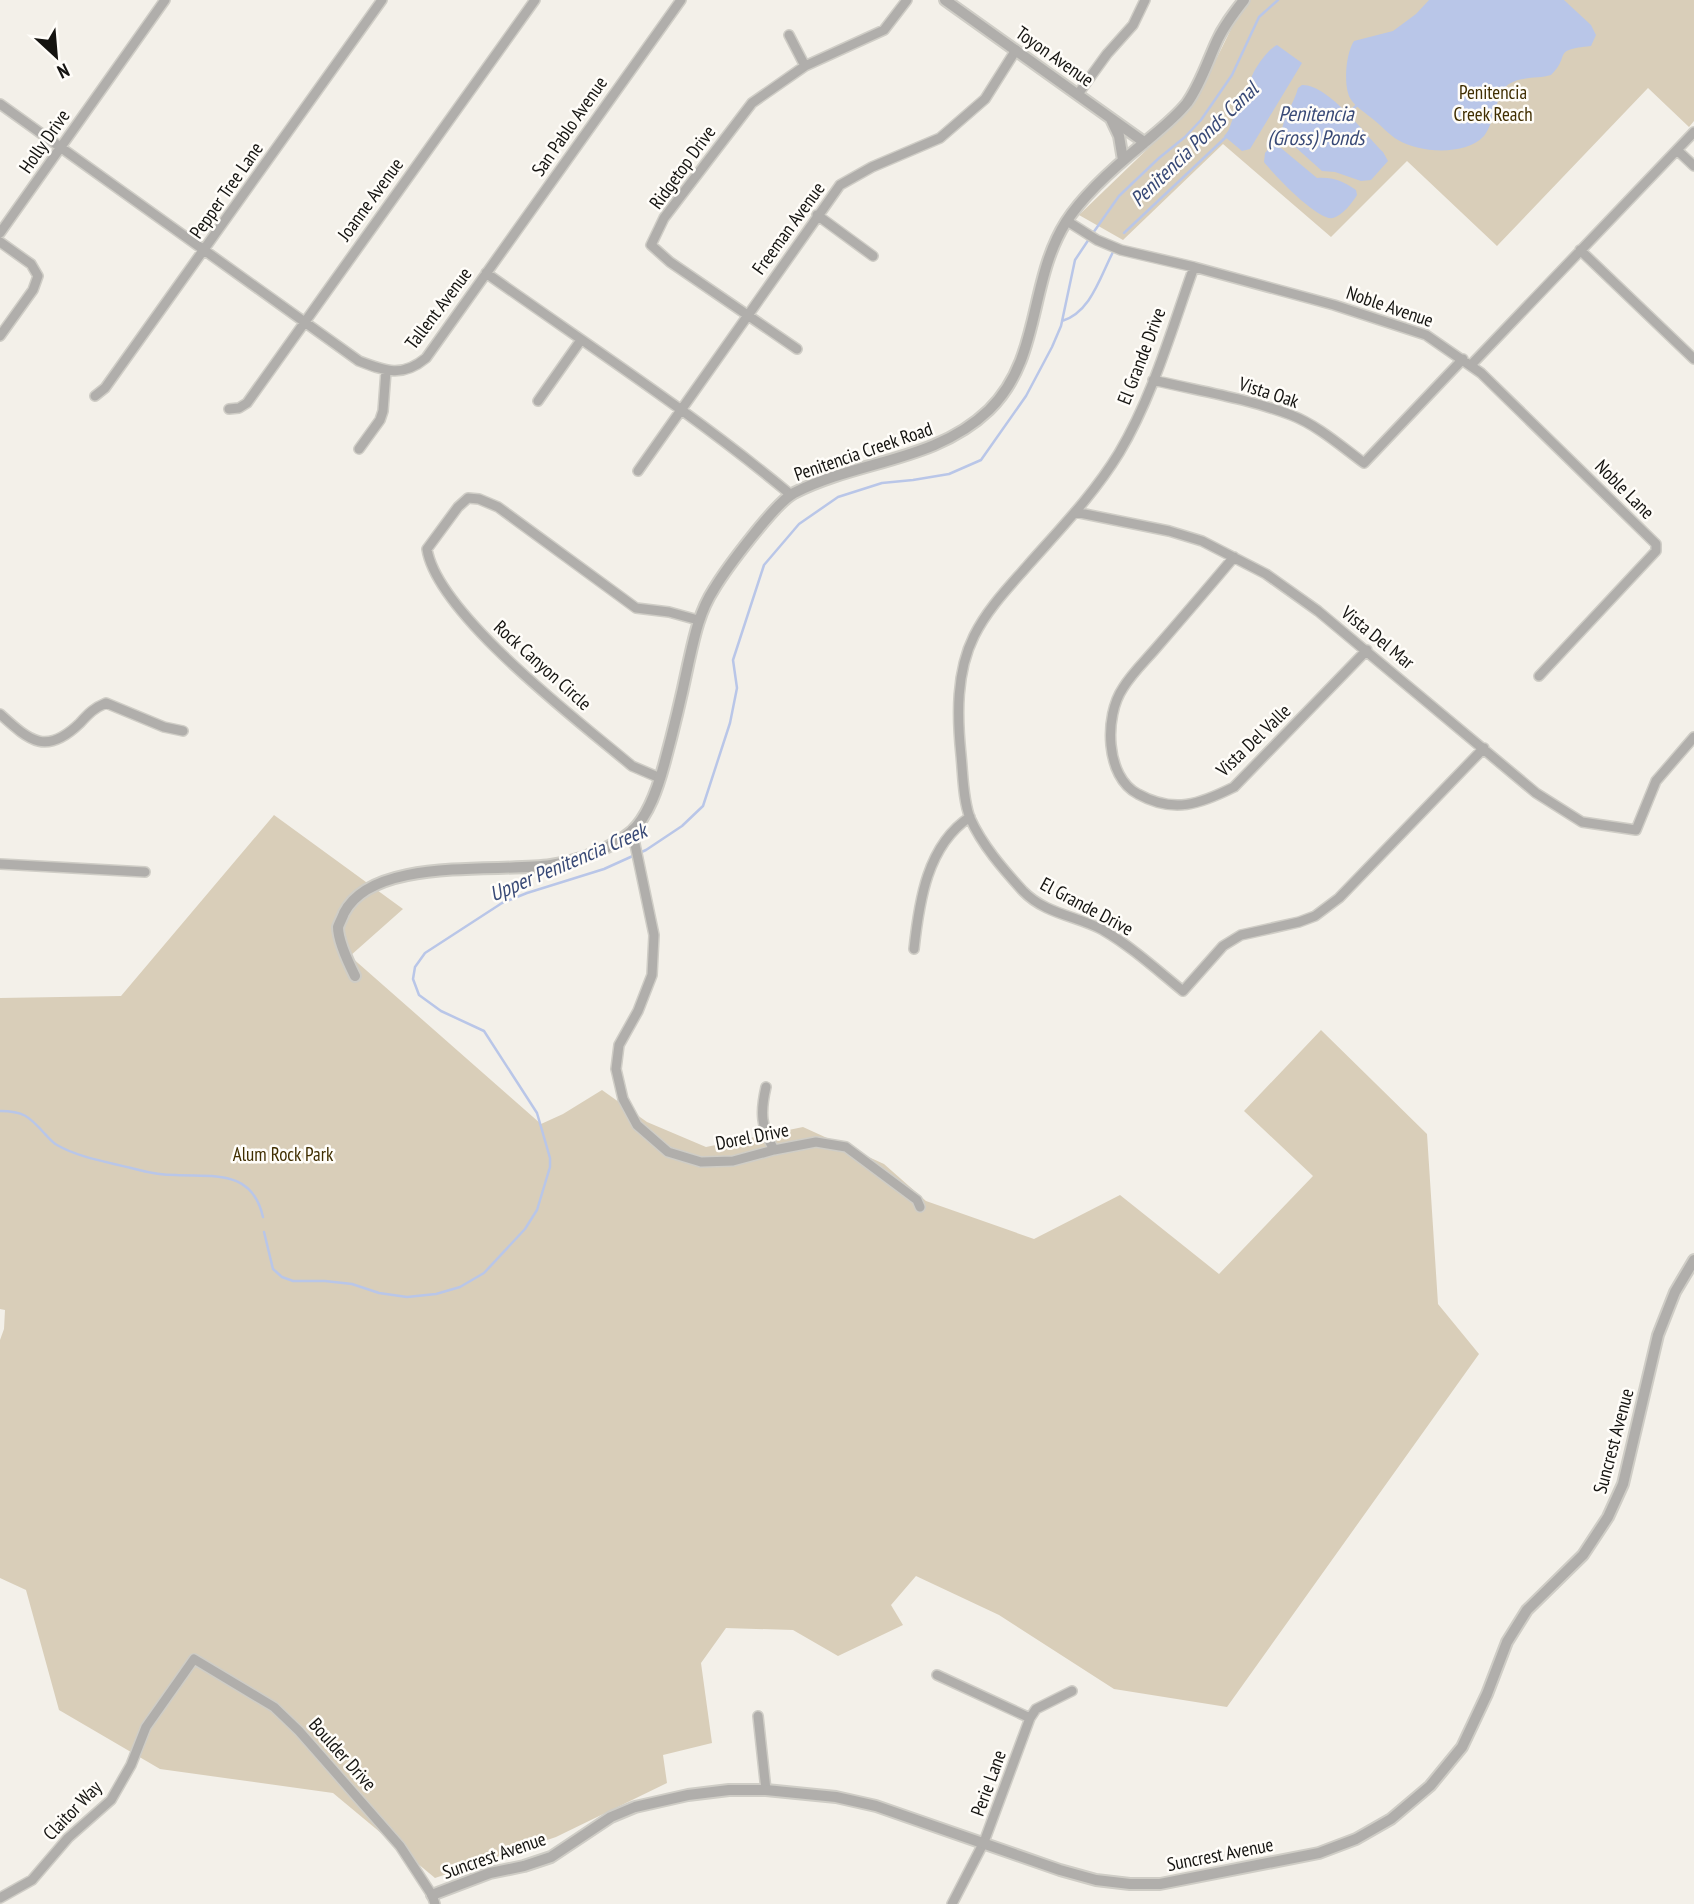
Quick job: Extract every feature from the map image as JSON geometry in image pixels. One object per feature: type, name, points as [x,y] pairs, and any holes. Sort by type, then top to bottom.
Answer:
[{"type":"street","name":"Holly Drive","points":[[0,233],[165,0]]},
{"type":"street","name":"Pepper Tree Lane","points":[[95,396],[105,388],[382,0]]},
{"type":"street","name":"Joanne Avenue","points":[[229,408],[239,408],[247,403],[535,0]]},
{"type":"street","name":"San Pablo Avenue","points":[[486,273],[681,0]]},
{"type":"street","name":"Ridgetop Drive","points":[[748,314],[670,262],[652,245],[664,218],[752,103],[805,66],[884,30],[906,0]]},
{"type":"street","name":"Toyon Avenue","points":[[944,0],[1144,142]]},
{"type":"street","points":[[1078,94],[1107,54],[1133,25],[1145,0]]},
{"type":"street","name":"Penitencia Creek Road","points":[[355,975],[347,961],[338,927],[356,897],[395,877],[432,870],[483,870],[552,865],[603,848],[632,830],[650,806],[660,778],[698,620],[713,589],[754,535],[790,495],[861,468],[937,445],[961,432],[989,409],[1015,377],[1027,347],[1047,264],[1067,221],[1123,160],[1162,128],[1187,102],[1228,21],[1244,0]]},
{"type":"street","points":[[789,35],[805,66]]},
{"type":"street","name":"Freeman Avenue","points":[[638,471],[840,186],[872,167],[940,138],[985,99],[1016,50]]},
{"type":"street","points":[[0,104],[359,361],[386,371],[380,420],[359,449]]},
{"type":"street","points":[[1110,116],[1119,136],[1123,160]]},
{"type":"street","points":[[1467,362],[1694,132]]},
{"type":"street","points":[[1677,150],[1694,166]]},
{"type":"street","points":[[817,215],[873,256]]},
{"type":"street","name":"Noble Avenue","points":[[1067,221],[1097,240],[1121,250],[1353,310],[1426,335],[1467,362]]},
{"type":"street","points":[[0,242],[31,264],[37,276],[33,290],[0,336]]},
{"type":"street","points":[[1580,250],[1694,359]]},
{"type":"street","name":"El Grande Drive","points":[[1194,267],[1153,380],[1118,453],[1075,512],[993,604],[973,638],[962,672],[958,710],[963,779],[970,817],[1001,866],[1026,894],[1051,910],[1100,929],[1128,946],[1183,991],[1210,960],[1241,935],[1315,916],[1339,898],[1484,748]]},
{"type":"street","name":"Tallent Avenue","points":[[386,371],[403,371],[426,358],[486,273],[682,410],[749,460],[790,495]]},
{"type":"street","points":[[748,314],[797,349]]},
{"type":"street","points":[[538,401],[581,340]]},
{"type":"street","name":"Vista Oak","points":[[1153,380],[1214,392],[1293,415],[1364,463],[1467,362]]},
{"type":"street","name":"Noble Lane","points":[[1467,362],[1538,426],[1656,544],[1656,551],[1539,676]]},
{"type":"street","name":"Rock Canyon Circle","points":[[660,778],[632,766],[489,643],[434,572],[426,549],[458,507],[468,498],[479,499],[498,507],[636,608],[669,612],[698,620]]},
{"type":"street","name":"Vista Del Mar","points":[[1075,512],[1170,531],[1202,541],[1266,574],[1367,650],[1536,793],[1582,822],[1636,830],[1656,781],[1694,737]]},
{"type":"street","name":"Vista Del Valle","points":[[1234,557],[1121,689],[1112,720],[1112,755],[1123,783],[1136,793],[1166,805],[1186,805],[1206,801],[1234,787],[1367,650]]},
{"type":"street","points":[[0,714],[31,740],[45,742],[65,736],[92,709],[106,703],[164,727],[183,731]]},
{"type":"street","points":[[914,950],[918,909],[929,870],[956,826],[970,817]]},
{"type":"street","name":"Dorel Drive","points":[[632,830],[654,935],[652,975],[638,1012],[619,1045],[616,1069],[624,1098],[638,1125],[667,1152],[701,1162],[733,1161],[816,1142],[846,1147],[917,1200],[920,1207]]},
{"type":"street","points":[[0,864],[145,873]]},
{"type":"street","points":[[766,1087],[761,1109],[765,1133],[774,1150]]},
{"type":"street","name":"Suncrest Avenue","points":[[433,1900],[490,1873],[551,1857],[611,1818],[635,1807],[688,1795],[729,1790],[766,1790],[836,1797],[876,1806],[1096,1880],[1130,1884],[1160,1884],[1319,1853],[1356,1839],[1391,1819],[1430,1786],[1462,1747],[1476,1720],[1507,1642],[1527,1610],[1583,1555],[1608,1517],[1623,1484],[1658,1335],[1675,1292],[1694,1260]]},
{"type":"street","name":"Claitor Way","points":[[0,1898],[32,1880],[68,1838],[111,1800],[131,1765],[146,1727],[194,1659]]},
{"type":"street","name":"Boulder Drive","points":[[194,1659],[274,1707],[299,1731],[400,1846],[433,1900]]},
{"type":"street","points":[[937,1675],[1030,1718],[1036,1709],[1072,1691]]},
{"type":"street","points":[[758,1716],[766,1790]]},
{"type":"street","name":"Perie Lane","points":[[952,1904],[984,1842],[1030,1718]]},
{"type":"green space","name":"Penitencia Creek Reach","points":[[1250,0],[1694,0],[1694,121],[1689,127],[1648,88],[1497,246],[1407,161],[1331,237],[1223,144],[1123,240],[1079,215],[1191,107],[1235,21]]},
{"type":"green space","name":"Alum Rock Park","points":[[274,815],[403,909],[350,956],[541,1124],[602,1090],[647,1122],[706,1147],[803,1127],[884,1164],[926,1201],[1034,1239],[1120,1195],[1219,1274],[1313,1176],[1244,1111],[1321,1030],[1427,1134],[1438,1304],[1479,1354],[1227,1707],[1114,1689],[999,1615],[916,1576],[891,1605],[903,1625],[838,1656],[793,1630],[726,1628],[701,1663],[712,1743],[663,1755],[667,1783],[556,1837],[435,1878],[333,1793],[160,1769],[59,1710],[26,1590],[0,1578],[0,1340],[4,1329],[5,1310],[0,1309],[0,998],[121,996]]},
{"type":"water","name":"Penitencia (Gross) Ponds","points":[[1429,0],[1564,0],[1591,25],[1596,35],[1591,46],[1566,52],[1551,75],[1509,84],[1501,94],[1488,130],[1476,142],[1454,149],[1418,148],[1395,138],[1355,104],[1348,92],[1346,69],[1354,41],[1393,31],[1416,14]]},
{"type":"water","name":"Penitencia (Gross) Ponds","points":[[1277,45],[1302,63],[1250,149],[1242,151],[1224,136],[1252,91],[1252,77],[1257,66]]},
{"type":"water","name":"Penitencia (Gross) Ponds","points":[[1302,85],[1312,87],[1334,101],[1383,152],[1388,161],[1371,180],[1361,181],[1335,172],[1322,171],[1282,135],[1285,119],[1298,88]]},
{"type":"water","name":"Penitencia (Gross) Ponds","points":[[1272,145],[1281,148],[1317,178],[1342,182],[1356,190],[1357,195],[1347,208],[1333,218],[1317,212],[1286,186],[1264,162],[1265,153]]},
{"type":"waterway","name":"Upper Penitencia Creek","points":[[1093,233],[1119,196],[1201,120],[1232,75],[1259,17],[1278,0]]},
{"type":"waterway","name":"Penitencia Ponds Canal","points":[[1347,115],[1357,105]]},
{"type":"waterway","name":"Penitencia Ponds Canal","points":[[1124,233],[1226,137]]},
{"type":"waterway","name":"Upper Penitencia Creek","points":[[264,1232],[273,1269],[282,1277],[293,1281],[352,1284],[379,1293],[407,1297],[436,1294],[460,1287],[484,1273],[525,1229],[537,1210],[550,1167],[550,1158],[537,1113],[484,1031],[441,1011],[419,995],[413,979],[415,967],[425,953],[502,903],[604,869],[646,850],[682,826],[703,806],[730,723],[737,688],[733,660],[764,565],[799,524],[838,497],[882,483],[949,474],[981,460],[1026,396],[1052,347],[1061,326],[1075,260],[1089,239]]},
{"type":"waterway","name":"Penitencia Ponds Canal","points":[[1062,321],[1080,310],[1087,302],[1113,252]]},
{"type":"waterway","name":"Upper Penitencia Creek","points":[[0,1111],[25,1116],[55,1144],[86,1157],[152,1173],[217,1177],[241,1183],[258,1201],[263,1217]]}]
